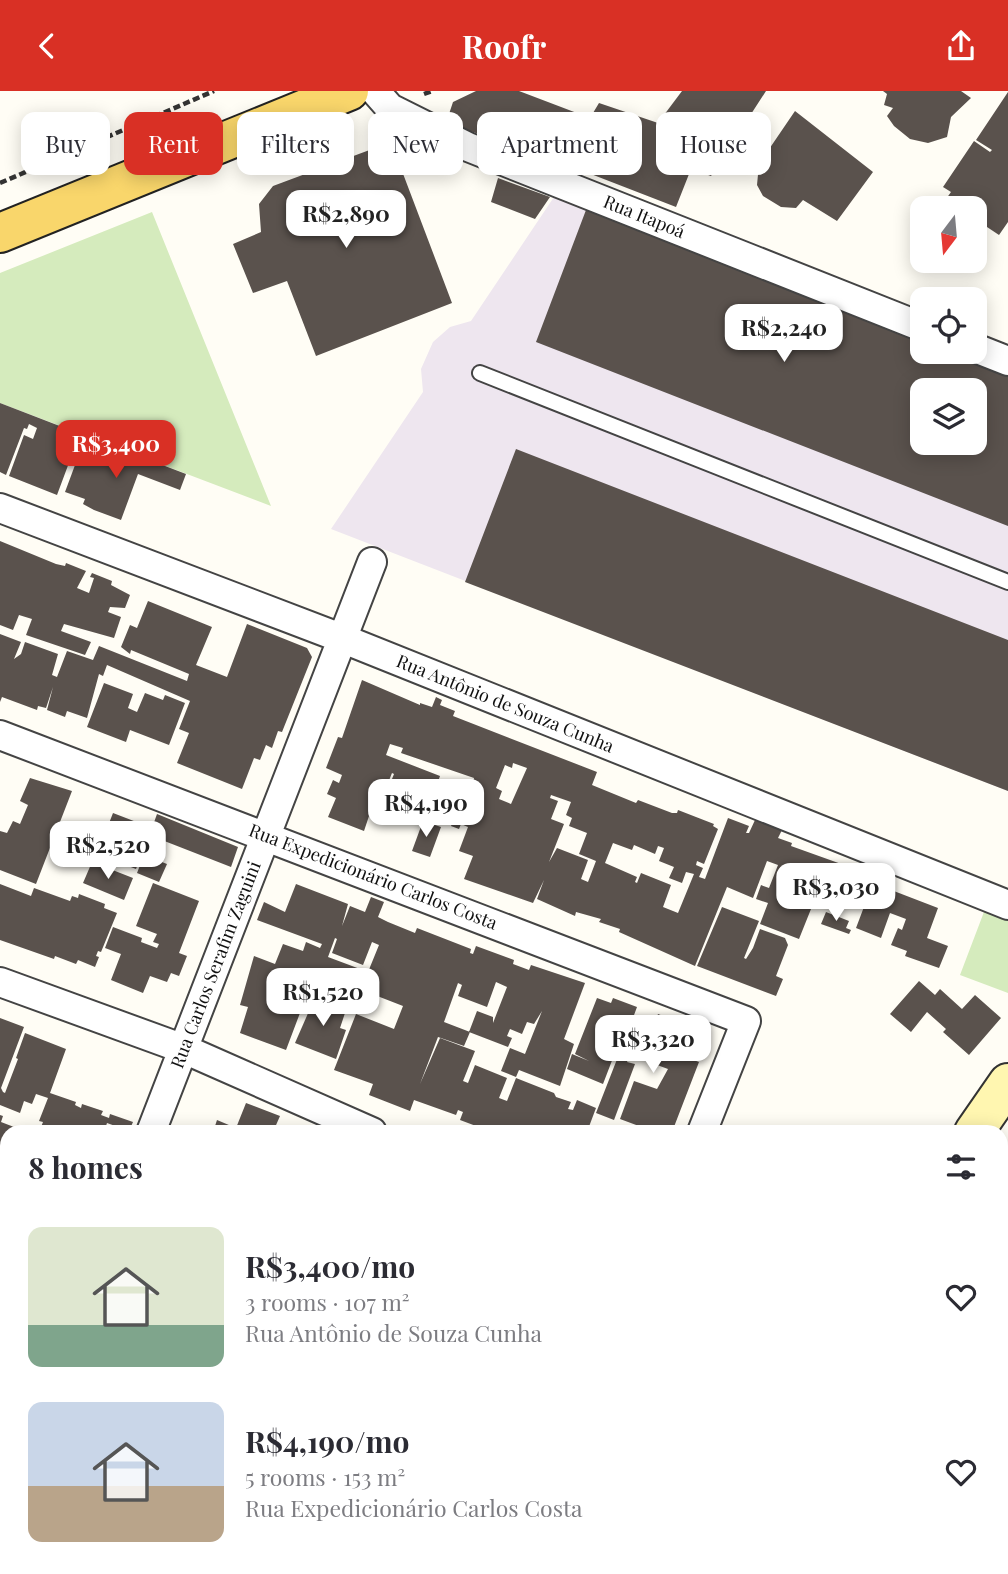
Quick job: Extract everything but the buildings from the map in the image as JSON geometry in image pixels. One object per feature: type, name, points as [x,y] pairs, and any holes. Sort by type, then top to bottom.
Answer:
[{"type":"main road","points":[[0,208],[293,91]]},
{"type":"main road","points":[[0,233],[349,91]]},
{"type":"main road","points":[[979,1125],[1008,1083]]},
{"type":"street","name":"Rua Itapoá","points":[[375,91],[390,108],[468,147],[910,322]]},
{"type":"street","points":[[987,353],[1008,361]]},
{"type":"street","name":"Rua Antônio de Souza Cunha","points":[[0,508],[341,638],[1008,905]]},
{"type":"street","name":"Rua Carlos Serafim Zaguini","points":[[154,1125],[372,562]]},
{"type":"street","name":"Rua Expedicionário Carlos Costa","points":[[0,734],[746,1021],[705,1125]]},
{"type":"street","points":[[0,982],[184,1049],[356,1125]]},
{"type":"lane","points":[[480,373],[1008,582]]},
{"type":"path","points":[[0,183],[214,91]]},
{"type":"path","points":[[424,94],[432,91]]},
{"type":"shaded area","points":[[554,197],[910,335],[910,364],[984,364],[1008,373],[1008,791],[331,529],[423,392],[421,369],[433,342],[450,327],[471,321]]},
{"type":"green space","points":[[152,212],[271,506],[0,403],[0,273]]},
{"type":"green space","points":[[987,904],[1008,912],[1008,993],[960,975]]}]
